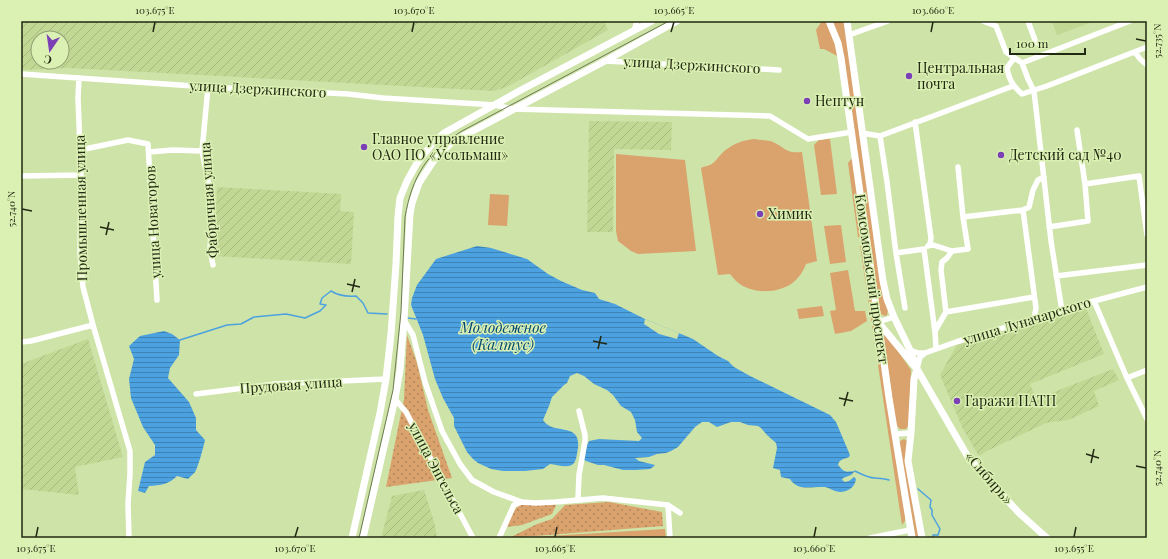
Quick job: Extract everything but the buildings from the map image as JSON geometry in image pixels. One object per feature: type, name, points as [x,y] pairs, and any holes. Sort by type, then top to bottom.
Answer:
[{"type":"main road","points":[[352,538],[380,414],[386,379],[391,334],[400,198],[417,163],[433,143],[444,133],[495,104],[652,21]]},
{"type":"main road","points":[[363,538],[395,399],[400,370],[410,214],[419,183],[434,160],[465,135],[677,21]]},
{"type":"main road","name":"Комсомольский проспект","points":[[829,21],[838,43],[852,132],[878,322],[911,534]]},
{"type":"main road","name":"Комсомольский проспект","points":[[847,21],[883,281],[887,299],[894,317]]},
{"type":"main road","name":"«Сибирь»","points":[[894,317],[910,350],[917,369]]},
{"type":"main road","name":"«Сибирь»","points":[[878,322],[917,369],[968,457],[1019,513],[1047,538]]},
{"type":"main road","points":[[917,369],[914,379],[908,461],[922,538]]},
{"type":"street","points":[[634,31],[637,21]]},
{"type":"street","points":[[849,35],[888,21]]},
{"type":"street","points":[[983,21],[996,26],[1006,52],[1022,63],[1034,91],[1049,227],[1062,311]]},
{"type":"street","points":[[1028,21],[1036,43]]},
{"type":"street","points":[[1022,63],[1130,21]]},
{"type":"street","points":[[1014,58],[1007,68],[1013,86],[1022,94],[1034,91],[1147,47]]},
{"type":"street","points":[[1135,52],[1140,60],[1147,65]]},
{"type":"street","name":"улица Дзержинского","points":[[605,61],[779,70]]},
{"type":"street","name":"улица Дзержинского","points":[[21,74],[495,104],[512,109],[770,116],[808,139],[852,132]]},
{"type":"street","name":"Промышленная улица","points":[[79,78],[78,98],[81,175],[80,253],[83,287],[130,451],[128,504],[129,538]]},
{"type":"street","points":[[862,134],[880,136],[1013,86]]},
{"type":"street","name":"Фабричная улица","points":[[208,87],[202,151],[210,191],[210,250],[214,265]]},
{"type":"street","points":[[896,253],[924,248],[930,244],[931,238],[915,122]]},
{"type":"street","points":[[1049,227],[1088,221],[1085,184],[1077,130]]},
{"type":"street","points":[[880,136],[905,308]]},
{"type":"street","name":"улица Новаторов","points":[[80,150],[128,140],[148,144],[157,300]]},
{"type":"street","points":[[149,152],[172,150],[202,151]]},
{"type":"street","points":[[930,244],[952,251],[968,250],[958,167]]},
{"type":"street","points":[[21,176],[81,175]]},
{"type":"street","points":[[1085,184],[1139,176],[1147,235]]},
{"type":"street","points":[[963,217],[1023,210],[1029,207],[1033,190],[1038,180],[1044,177]]},
{"type":"street","points":[[1023,210],[1036,308],[1034,319]]},
{"type":"street","points":[[924,248],[936,349]]},
{"type":"street","points":[[935,332],[946,312],[941,270],[942,262],[952,251]]},
{"type":"street","points":[[1056,276],[1147,265]]},
{"type":"street","name":"улица Луначарского","points":[[925,353],[1094,301],[1147,287]]},
{"type":"street","points":[[946,312],[1034,297]]},
{"type":"street","points":[[1094,301],[1127,378],[1147,418]]},
{"type":"street","points":[[878,322],[894,317]]},
{"type":"street","points":[[404,320],[413,335],[425,382],[442,431],[460,464],[472,480],[494,492],[522,502],[543,503],[603,498],[668,505],[680,513]]},
{"type":"street","points":[[21,342],[31,341],[93,325]]},
{"type":"street","points":[[910,350],[918,353],[925,353]]},
{"type":"street","points":[[917,369],[920,357],[925,353]]},
{"type":"street","points":[[1127,378],[1147,370]]},
{"type":"street","name":"Прудовая улица","points":[[196,394],[275,384],[386,379]]},
{"type":"street","name":"улица Энгельса","points":[[395,399],[406,412],[473,538]]},
{"type":"street","points":[[578,499],[579,475],[585,441],[579,411]]},
{"type":"street","points":[[895,434],[911,433]]},
{"type":"street","points":[[500,534],[514,505],[522,502]]},
{"type":"street","points":[[668,505],[670,538]]},
{"type":"street","points":[[870,538],[911,534]]},
{"type":"shaded area","points":[[21,21],[604,21],[608,30],[507,87],[494,91],[70,68],[70,30],[30,30],[30,70],[21,70]]},
{"type":"shaded area","points":[[822,21],[829,21],[841,58],[824,49],[820,49],[816,30]]},
{"type":"shaded area","points":[[832,21],[845,21],[888,310],[887,315],[885,316],[881,314],[879,307]]},
{"type":"shaded area","points":[[1052,21],[1095,21],[1057,35]]},
{"type":"shaded area","points":[[589,121],[672,122],[671,150],[614,149],[613,232],[587,232]]},
{"type":"shaded area","name":"Химик","points":[[754,139],[770,141],[788,151],[802,152],[817,261],[806,264],[800,275],[791,284],[778,290],[771,291],[748,288],[736,281],[730,274],[718,275],[701,168],[712,164],[733,145]]},
{"type":"shaded area","points":[[830,139],[837,194],[821,195],[814,145],[819,140]]},
{"type":"shaded area","points":[[616,154],[685,160],[696,251],[638,254],[631,251],[618,241],[616,231]]},
{"type":"shaded area","points":[[853,157],[864,240],[858,237],[848,163]]},
{"type":"shaded area","points":[[217,187],[341,194],[340,211],[354,212],[351,264],[214,256]]},
{"type":"shaded area","points":[[490,194],[509,195],[507,226],[488,225]]},
{"type":"shaded area","points":[[841,225],[846,262],[830,264],[824,226]]},
{"type":"shaded area","points":[[860,245],[866,251],[905,513],[905,521],[902,525]]},
{"type":"shaded area","points":[[848,270],[855,311],[865,311],[867,321],[851,331],[835,334],[830,311],[836,310],[830,273]]},
{"type":"shaded area","points":[[822,306],[824,316],[799,319],[797,309]]},
{"type":"shaded area","points":[[1085,306],[1104,354],[1030,384],[1036,399],[1113,369],[1119,380],[1094,391],[1099,406],[1068,420],[1046,423],[979,456],[963,429],[940,375],[958,343]]},
{"type":"shaded area","points":[[883,334],[886,334],[911,370],[909,425],[906,429],[900,429],[896,425]]},
{"type":"shaded area","points":[[407,335],[417,363],[428,410],[452,478],[386,487],[404,399]]},
{"type":"shaded area","points":[[88,339],[123,457],[75,467],[79,495],[21,489],[21,364]]},
{"type":"shaded area","points":[[904,439],[907,441],[919,538],[916,538],[899,443]]},
{"type":"shaded area","points":[[424,490],[435,525],[437,538],[381,538],[392,496]]},
{"type":"shaded area","points":[[523,502],[557,503],[552,514],[522,525],[507,527],[515,509]]},
{"type":"shaded area","points":[[609,502],[662,512],[663,526],[509,538],[537,524],[552,519],[565,505]]},
{"type":"shaded area","points":[[665,529],[666,538],[515,538]]},
{"type":"water","name":"Молодежное (Калтус)","points":[[477,246],[491,248],[527,259],[561,281],[582,290],[595,293],[599,299],[615,304],[645,319],[693,339],[750,376],[830,415],[836,422],[850,455],[849,457],[841,460],[838,465],[845,471],[855,471],[842,480],[845,482],[849,481],[854,477],[856,479],[853,487],[843,492],[838,492],[825,487],[806,488],[797,486],[790,479],[781,477],[780,470],[773,468],[777,448],[776,443],[758,426],[740,422],[731,422],[717,427],[709,422],[702,422],[695,427],[678,447],[671,451],[649,457],[635,458],[639,461],[655,465],[650,469],[623,470],[586,461],[584,460],[589,441],[599,439],[639,441],[642,438],[637,432],[635,420],[631,412],[621,406],[613,395],[607,390],[577,373],[570,376],[567,383],[552,397],[543,420],[547,425],[571,431],[575,434],[578,440],[578,448],[576,460],[572,465],[563,466],[550,464],[543,469],[503,471],[491,469],[478,463],[467,452],[454,426],[454,418],[435,379],[423,335],[411,305],[417,285],[436,259]]},
{"type":"water","points":[[164,331],[172,334],[180,340],[179,355],[170,368],[168,378],[189,402],[196,418],[196,430],[205,440],[196,470],[188,479],[177,476],[167,483],[149,486],[145,493],[138,491],[145,462],[155,455],[155,445],[143,427],[131,398],[129,379],[134,359],[129,346],[140,336]]},
{"type":"pier","points":[[645,319],[679,333],[677,339],[659,334],[644,324]]},
{"type":"waterway","points":[[180,340],[227,325],[241,324],[254,317],[286,314],[305,318],[320,311],[326,305],[320,304],[322,298],[331,291],[343,296],[356,296],[363,303],[368,313],[387,314]]},
{"type":"waterway","points":[[408,318],[416,319]]},
{"type":"waterway","points":[[855,471],[865,476],[889,480]]},
{"type":"waterway","points":[[918,489],[931,500],[930,507],[932,510],[932,515],[940,529],[938,535],[933,535],[933,538]]},
{"type":"tram line","points":[[359,538],[393,390],[401,312],[405,217],[412,190],[423,167],[439,148],[462,131],[669,21]]},
{"type":"place","name":"Центральная почта","points":[[909,76]]},
{"type":"place","name":"Нептун","points":[[807,101]]},
{"type":"place","name":"Главное управление ОАО ПО «Усольмаш»","points":[[364,147]]},
{"type":"place","name":"Детский сад №40","points":[[1001,155]]},
{"type":"place","name":"Химик","points":[[760,214]]},
{"type":"place","name":"Гаражи ПАТП","points":[[957,401]]}]
